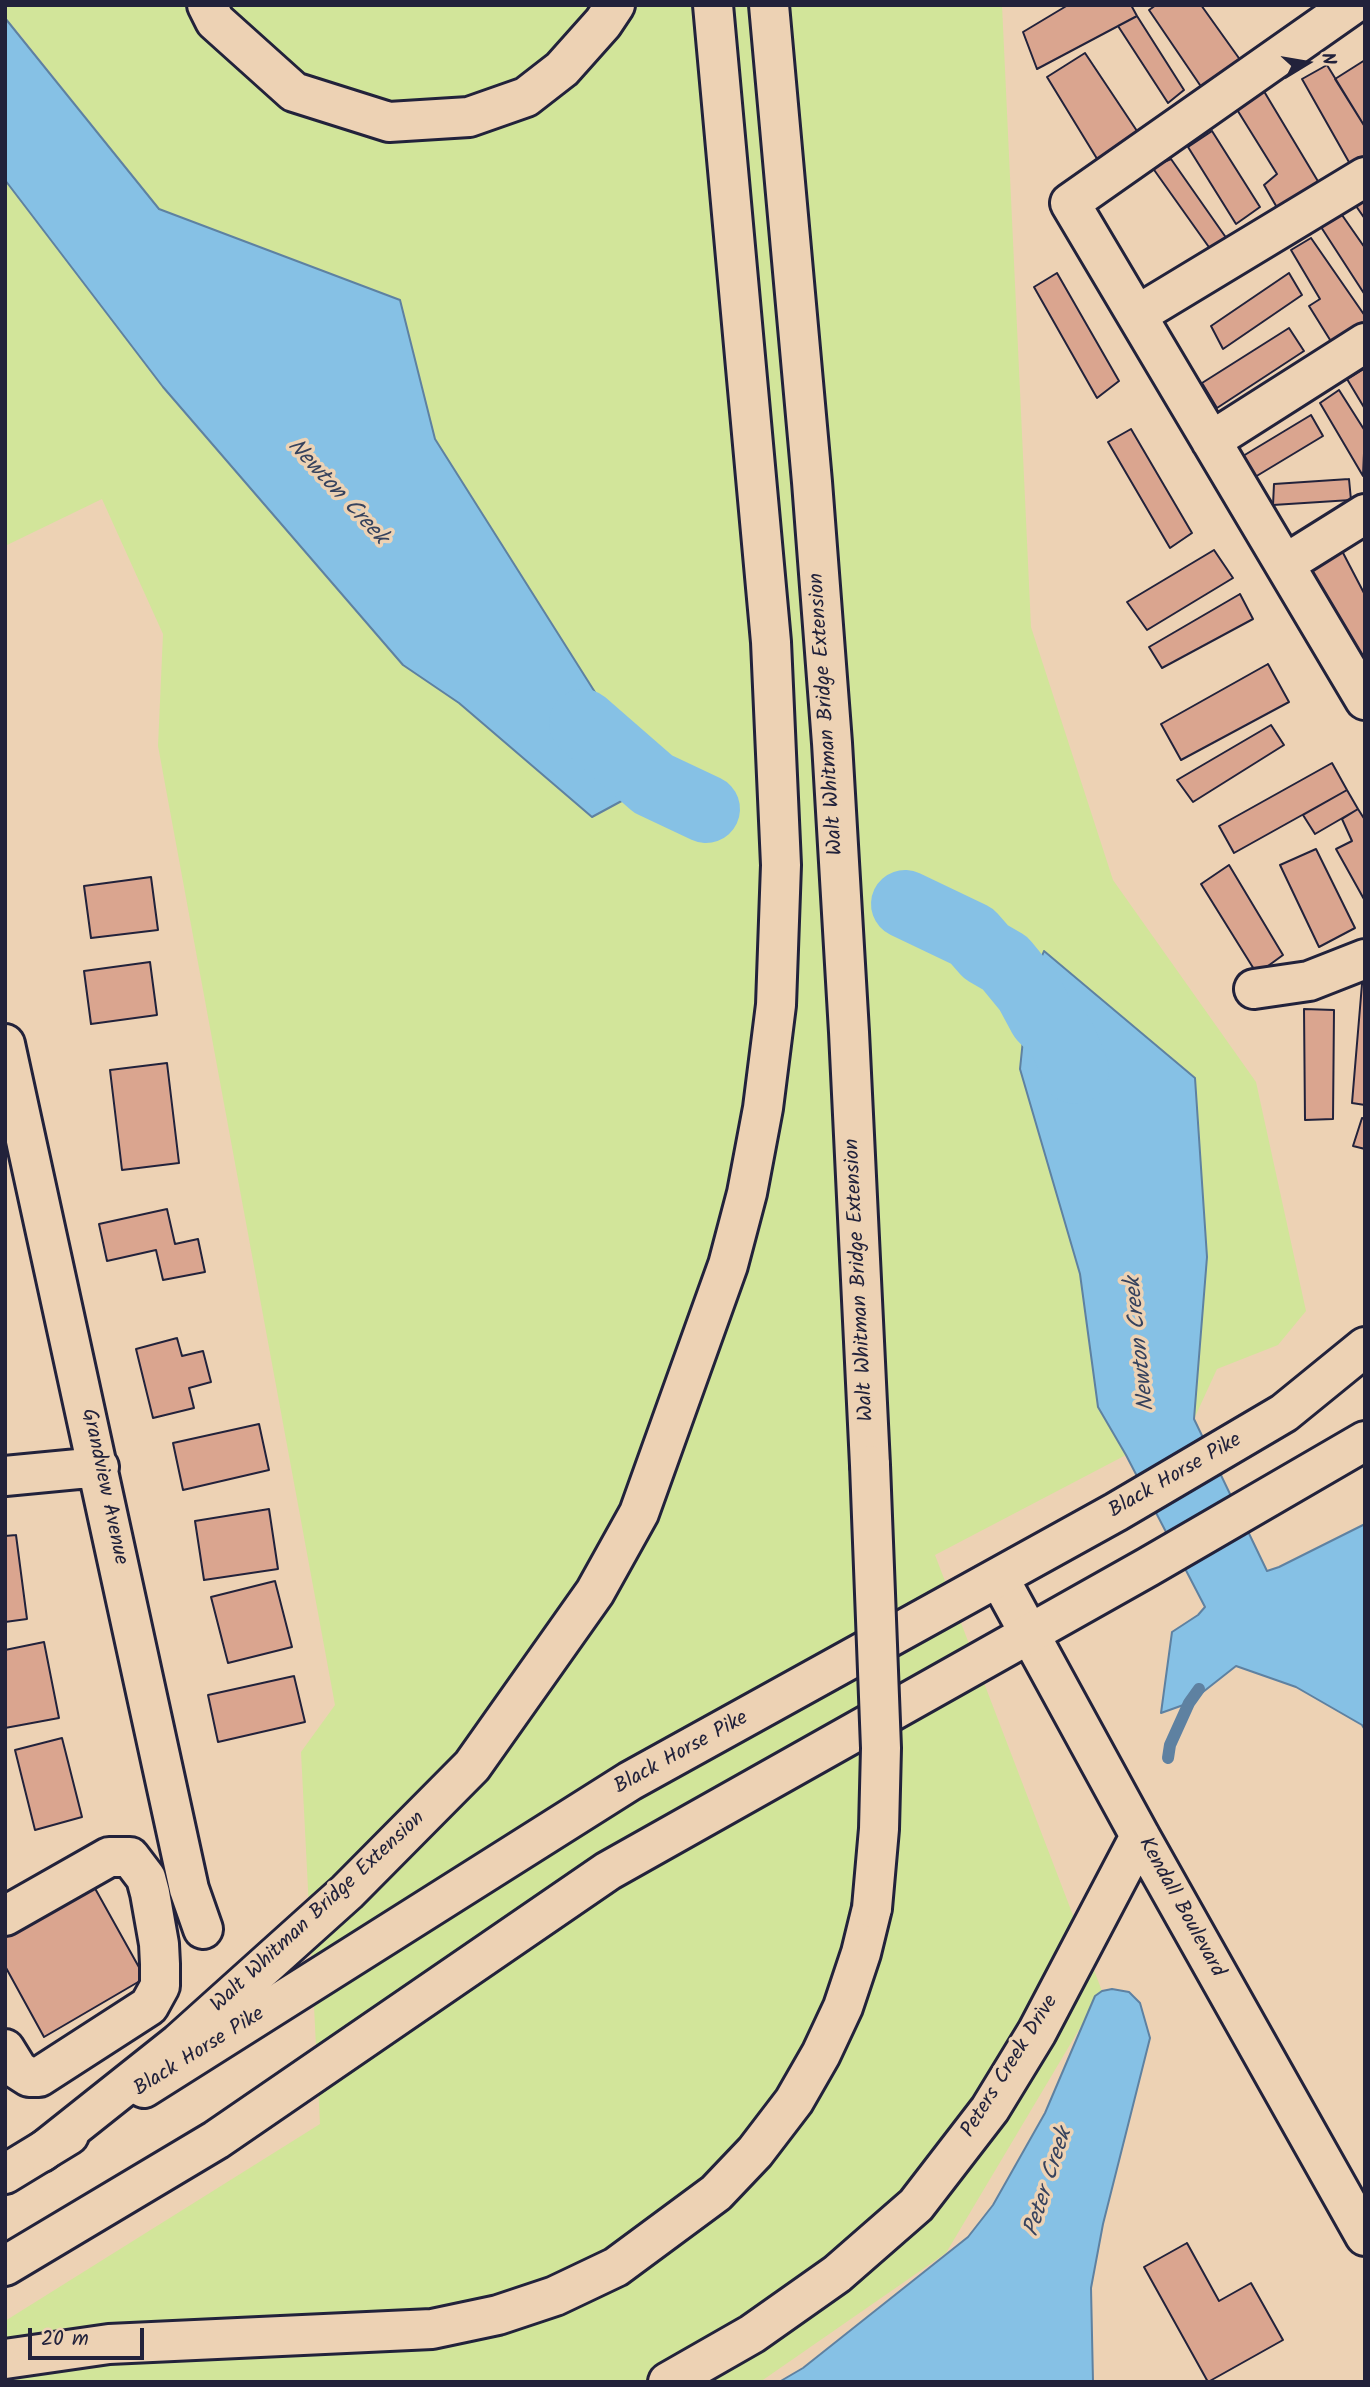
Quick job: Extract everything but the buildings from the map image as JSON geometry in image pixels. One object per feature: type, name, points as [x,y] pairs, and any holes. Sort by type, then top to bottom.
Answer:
[{"type":"main road","points":[[206,5],[215,21],[294,92],[389,122],[468,117],[526,97],[562,69],[603,23],[615,5]]},
{"type":"main road","name":"Walt Whitman Bridge Extension","points":[[42,2152],[179,2043],[338,1901],[472,1766],[595,1592],[639,1513],[728,1265],[747,1193],[763,1108],[776,1004],[781,864],[770,629],[713,5]]},
{"type":"main road","name":"Walt Whitman Bridge Extension","points":[[5,2359],[109,2344],[432,2329],[509,2312],[555,2296],[617,2267],[716,2193],[755,2152],[794,2101],[821,2054],[843,2007],[861,1953],[872,1908],[879,1829],[881,1748],[870,1465],[832,743],[813,495],[769,5]]},
{"type":"main road","points":[[1352,5],[1070,203],[1285,564],[1361,685]]},
{"type":"main road","points":[[1137,315],[1365,177]]},
{"type":"main road","points":[[1211,441],[1365,343]]},
{"type":"main road","points":[[1285,564],[1365,514]]},
{"type":"main road","points":[[1254,989],[1309,981],[1365,959]]},
{"type":"main road","name":"Grandview Avenue","points":[[5,1044],[189,1889],[203,1929]]},
{"type":"main road","name":"Black Horse Pike","points":[[5,2174],[630,1781],[999,1578],[1284,1413],[1365,1347]]},
{"type":"main road","points":[[5,2266],[216,2140],[608,1871],[1365,1441]]},
{"type":"main road","points":[[5,1476],[99,1467]]},
{"type":"main road","name":"Kendall Boulevard","points":[[999,1578],[1140,1836],[1365,2236]]},
{"type":"main road","name":"Peters Creek Drive","points":[[668,2382],[752,2334],[827,2281],[916,2205],[990,2109],[1030,2043],[1140,1836]]},
{"type":"main road","points":[[5,1916],[109,1857],[130,1857],[146,1878],[159,1944],[160,1964],[160,1986],[149,2006],[39,2077],[29,2077],[18,2070],[5,2049]]},
{"type":"green space","points":[[5,5],[1002,5],[1031,627],[1113,880],[1256,1082],[1306,1311],[1278,1345],[1217,1369],[1194,1419],[1207,1257],[1195,1078],[1044,952],[1020,1069],[1080,1274],[1098,1407],[1126,1455],[935,1555],[1102,1991],[946,2253],[760,2382],[5,2382],[5,2321],[320,2124],[301,1752],[335,1705],[158,746],[163,634],[102,499],[5,546],[5,180],[163,387],[403,665],[459,703],[653,784],[435,439],[400,300],[159,209],[17,31],[5,94]]},
{"type":"water","points":[[5,18],[159,209],[400,300],[435,439],[653,784],[592,817],[459,703],[403,665],[163,387],[5,180]]},
{"type":"water","points":[[1044,951],[1195,1078],[1207,1257],[1194,1419],[1267,1571],[1365,1524],[1365,1730],[1362,1725],[1296,1687],[1236,1666],[1189,1703],[1161,1713],[1172,1632],[1198,1615],[1205,1607],[1098,1407],[1080,1274],[1020,1069],[1028,991]]},
{"type":"water","points":[[1112,1989],[1129,1992],[1140,2003],[1150,2038],[1103,2224],[1091,2288],[1093,2382],[779,2382],[803,2368],[968,2237],[993,2205],[1045,2113],[1095,1996]]},
{"type":"waterway","name":"Newton Creek","points":[[583,723],[653,784],[706,809]]},
{"type":"waterway","name":"Newton Creek","points":[[905,904],[972,936],[986,952],[1005,963],[1028,991],[1042,1017],[1062,1038],[1075,1070]]},
{"type":"waterway","name":"Peter Creek","points":[[1168,1758],[1170,1745],[1189,1703],[1199,1689]]}]
